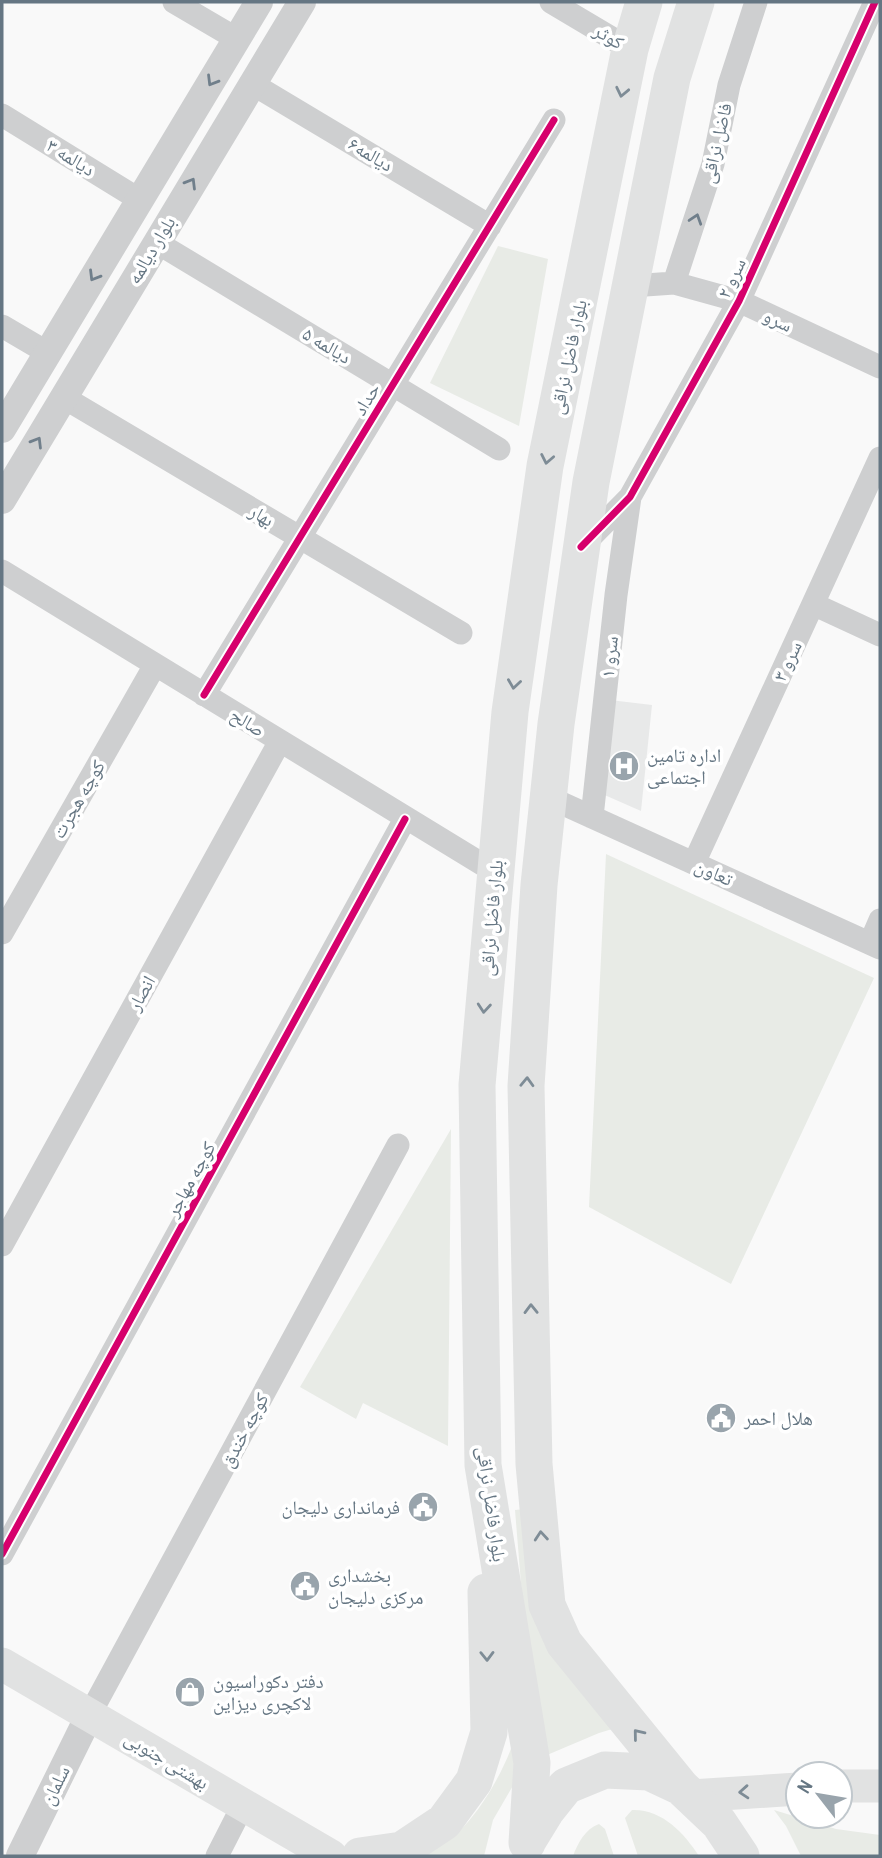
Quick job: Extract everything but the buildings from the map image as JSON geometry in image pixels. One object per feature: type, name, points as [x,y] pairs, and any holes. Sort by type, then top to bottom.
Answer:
[{"type":"main road","name":"بلوار فاضل نراقی","points":[[526,1850],[532,1763],[483,1465],[477,1085],[510,712],[545,466],[630,49],[644,2]]},
{"type":"main road","points":[[696,2],[673,78],[591,482],[556,724],[539,885],[526,1086],[534,1464],[547,1605],[564,1643],[686,1791],[719,1823],[741,1856]]},
{"type":"main road","points":[[360,1856],[402,1850],[444,1822],[474,1780],[489,1732],[483,1465]]},
{"type":"main road","name":"بهشتی جنوبی","points":[[2,1664],[331,1856]]},
{"type":"main road","points":[[526,1850],[546,1811],[566,1786],[604,1770],[649,1772],[686,1791],[784,1789]]},
{"type":"main road","points":[[854,1786],[880,1786]]},
{"type":"street","points":[[174,2],[237,39]]},
{"type":"street","name":"بلوار دیالمه","points":[[2,429],[259,2]]},
{"type":"street","name":"بلوار دیالمه","points":[[2,500],[302,2]]},
{"type":"street","name":"کوثر","points":[[551,2],[630,49]]},
{"type":"street","name":"فاضل نراقی","points":[[674,284],[713,164],[729,85],[756,2]]},
{"type":"street","name":"سرو ۲","points":[[581,547],[630,497],[738,302],[875,2]]},
{"type":"street","name":"دیالمه۶","points":[[251,83],[490,226]]},
{"type":"street","name":"دیالمه ۳","points":[[2,115],[140,200]]},
{"type":"street","name":"حداد","points":[[204,695],[554,120]]},
{"type":"street","name":"دیالمه ۵","points":[[156,242],[499,449]]},
{"type":"street","name":"سرو","points":[[631,286],[674,284],[738,302],[880,367]]},
{"type":"street","points":[[2,326],[48,353]]},
{"type":"street","name":"بهار","points":[[63,397],[461,633]]},
{"type":"street","name":"سرو ۳","points":[[694,863],[880,458]]},
{"type":"street","name":"سرو ۱","points":[[592,817],[616,595],[630,497]]},
{"type":"street","name":"صالح","points":[[2,571],[495,872]]},
{"type":"street","points":[[813,604],[880,635]]},
{"type":"street","name":"کوچه هجرت","points":[[2,933],[155,666]]},
{"type":"street","name":"انصار","points":[[2,1245],[280,741]]},
{"type":"street","name":"تعاون","points":[[548,797],[875,945]]},
{"type":"street","name":"کوچه مهاجر","points":[[2,1554],[405,819]]},
{"type":"street","points":[[875,945],[880,920]]},
{"type":"street","name":"کوچه خندق","points":[[90,1714],[398,1145]]},
{"type":"street","name":"سلمان","points":[[20,1856],[90,1714]]},
{"type":"street","points":[[217,1856],[243,1805]]},
{"type":"shaded area","points":[[498,246],[548,259],[519,426],[430,383]]},
{"type":"shaded area","name":"اداره تامین اجتماعی","points":[[610,700],[652,705],[641,811],[600,793]]},
{"type":"shaded area","points":[[606,854],[874,978],[731,1284],[589,1207]]},
{"type":"shaded area","points":[[451,1129],[448,1446],[363,1403],[356,1419],[300,1387]]},
{"type":"shaded area","points":[[525,1509],[619,1727],[547,1755],[523,1608],[515,1510]]},
{"type":"shaded area","points":[[514,1740],[518,1777],[493,1820],[484,1856],[414,1856],[447,1840],[466,1824],[491,1790]]},
{"type":"shaded area","points":[[632,1810],[653,1814],[671,1824],[699,1856],[638,1856],[625,1818]]},
{"type":"shaded area","points":[[774,1810],[784,1813],[784,1823]]},
{"type":"shaded area","points":[[599,1824],[605,1829],[614,1856],[573,1856],[586,1833]]},
{"type":"shaded area","points":[[788,1830],[843,1830],[880,1835],[880,1856],[801,1856]]},
{"type":"cycle path","points":[[581,547],[630,497],[739,301],[875,2]]},
{"type":"cycle path","points":[[204,695],[554,120]]},
{"type":"cycle path","points":[[2,1554],[405,819]]},
{"type":"place","name":"اداره تامین اجتماعی","points":[[624,766]]},
{"type":"place","name":"هلال احمر","points":[[721,1418]]},
{"type":"place","name":"فرمانداری دلیجان","points":[[423,1507]]},
{"type":"place","name":"بخشداری مرکزی دلیجان","points":[[305,1586]]},
{"type":"place","name":"دفتر دکوراسیون لاکچری دیزاین","points":[[190,1692]]}]
